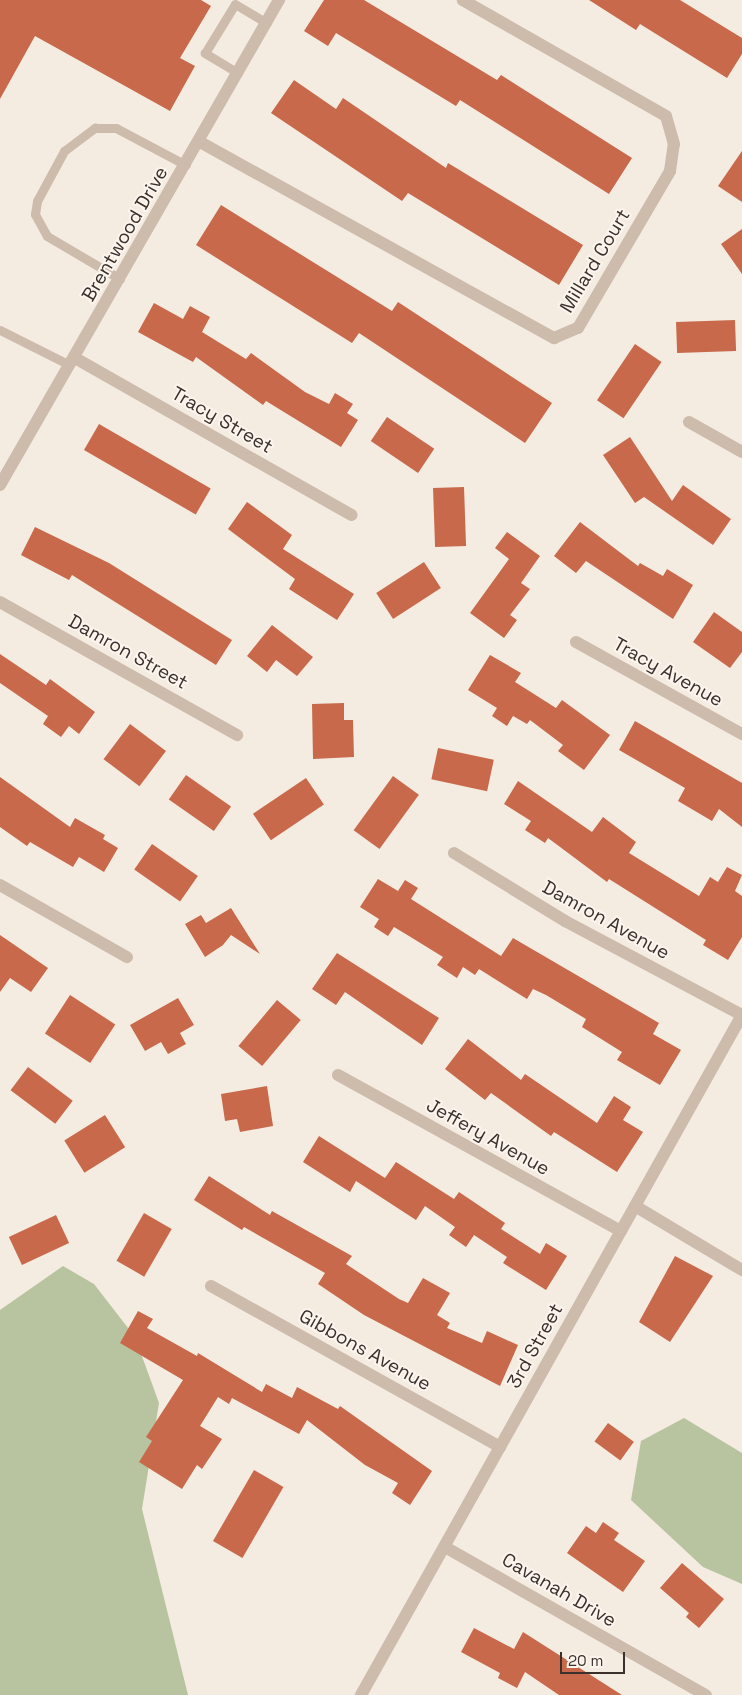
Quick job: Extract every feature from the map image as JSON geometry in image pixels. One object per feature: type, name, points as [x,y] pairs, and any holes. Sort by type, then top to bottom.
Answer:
[{"type":"street","name":"Brentwood Drive","points":[[0,485],[200,142],[279,0]]},
{"type":"street","name":"Millard Court","points":[[200,142],[554,338],[578,328],[670,171],[674,144],[666,116],[463,0]]},
{"type":"street","name":"Tracy Street","points":[[73,362],[350,515]]},
{"type":"street","points":[[688,422],[742,452]]},
{"type":"street","name":"Damron Street","points":[[0,602],[237,735]]},
{"type":"street","name":"Tracy Avenue","points":[[576,642],[742,734]]},
{"type":"street","name":"Damron Avenue","points":[[454,853],[564,921],[742,1015]]},
{"type":"street","points":[[0,885],[127,957]]},
{"type":"street","name":"3rd Street","points":[[361,1695],[742,1015]]},
{"type":"street","name":"Jeffery Avenue","points":[[338,1075],[621,1232]]},
{"type":"street","points":[[635,1206],[742,1270]]},
{"type":"street","name":"Gibbons Avenue","points":[[210,1286],[500,1447]]},
{"type":"street","name":"Cavanah Drive","points":[[445,1547],[706,1695]]},
{"type":"lane","points":[[238,73],[205,53],[234,4],[267,23]]},
{"type":"lane","points":[[120,279],[47,236],[35,214],[37,201],[64,151],[95,128],[116,128],[186,166]]},
{"type":"lane","points":[[0,330],[73,362]]},
{"type":"green space","points":[[63,1266],[94,1284],[135,1337],[159,1403],[142,1509],[188,1695],[0,1695],[0,1310]]},
{"type":"green space","points":[[684,1418],[742,1453],[742,1584],[703,1567],[631,1500],[641,1441]]},
{"type":"building","points":[[0,0],[201,0],[211,6],[180,58],[195,66],[170,111],[35,36],[0,99]]},
{"type":"building","points":[[324,0],[364,0],[497,80],[501,75],[632,158],[609,194],[460,100],[456,106],[336,33],[328,46],[304,31]]},
{"type":"building","points":[[589,0],[680,0],[742,38],[742,54],[727,78],[640,24],[636,30]]},
{"type":"building","points":[[294,80],[336,109],[343,98],[446,168],[448,163],[583,245],[559,285],[408,193],[402,201],[271,113]]},
{"type":"building","points":[[742,151],[742,202],[718,186]]},
{"type":"building","points":[[221,205],[392,311],[398,302],[552,403],[525,443],[359,333],[352,343],[196,245]]},
{"type":"building","points":[[742,229],[742,274],[721,244]]},
{"type":"building","points":[[154,303],[183,319],[190,306],[210,317],[202,332],[246,359],[251,353],[305,392],[329,404],[335,393],[353,404],[347,413],[358,420],[341,447],[266,401],[263,405],[196,357],[193,362],[138,332]]},
{"type":"building","points":[[735,320],[736,351],[677,353],[676,322]]},
{"type":"building","points":[[635,344],[662,362],[624,418],[597,400]]},
{"type":"building","points":[[387,417],[434,449],[418,473],[371,441]]},
{"type":"building","points":[[99,424],[211,488],[196,514],[84,450]]},
{"type":"building","points":[[630,437],[672,501],[683,485],[731,519],[713,545],[644,497],[635,503],[603,455]]},
{"type":"building","points":[[464,487],[466,546],[435,547],[433,488]]},
{"type":"building","points":[[247,502],[292,535],[283,549],[354,594],[337,620],[289,589],[295,579],[228,529]]},
{"type":"building","points":[[580,522],[638,566],[640,563],[663,576],[667,569],[693,585],[673,619],[586,561],[576,573],[554,556]]},
{"type":"building","points":[[35,527],[109,563],[232,640],[216,665],[72,575],[69,580],[21,555]]},
{"type":"building","points":[[507,532],[540,556],[521,583],[530,589],[510,615],[517,620],[504,638],[470,613],[509,559],[495,548]]},
{"type":"building","points":[[424,562],[441,588],[393,619],[376,593]]},
{"type":"building","points":[[714,612],[742,632],[742,652],[730,668],[693,642]]},
{"type":"building","points":[[272,625],[313,657],[297,676],[276,660],[267,672],[247,656]]},
{"type":"building","points":[[0,654],[46,685],[50,679],[95,712],[79,734],[69,726],[61,737],[43,724],[48,716],[0,683]]},
{"type":"building","points":[[490,655],[521,673],[515,682],[556,708],[562,700],[610,735],[584,770],[558,751],[563,745],[530,720],[527,724],[513,716],[507,726],[492,716],[497,708],[468,690]]},
{"type":"building","points":[[344,703],[344,720],[353,720],[354,757],[313,759],[312,704]]},
{"type":"building","points":[[635,721],[742,783],[742,827],[719,809],[712,821],[678,801],[685,788],[619,750]]},
{"type":"building","points":[[130,724],[166,751],[139,786],[104,759]]},
{"type":"building","points":[[438,748],[494,760],[487,791],[431,779]]},
{"type":"building","points":[[186,775],[231,807],[214,831],[169,800]]},
{"type":"building","points":[[393,776],[419,795],[380,849],[354,830]]},
{"type":"building","points":[[0,777],[70,827],[75,818],[105,835],[103,839],[118,848],[104,872],[79,857],[73,867],[30,842],[27,846],[0,827]]},
{"type":"building","points":[[306,778],[324,805],[271,840],[253,814]]},
{"type":"building","points":[[518,781],[592,832],[603,817],[636,842],[629,853],[699,896],[710,877],[718,882],[727,867],[742,875],[735,891],[742,896],[742,937],[728,960],[703,945],[706,940],[609,879],[607,882],[548,838],[545,843],[525,830],[531,821],[504,804]]},
{"type":"building","points":[[152,844],[198,876],[180,902],[134,869]]},
{"type":"building","points":[[378,879],[398,891],[405,880],[418,888],[411,899],[501,956],[513,938],[659,1023],[653,1034],[681,1050],[660,1085],[617,1060],[622,1052],[582,1027],[586,1019],[546,995],[533,989],[527,999],[479,969],[475,975],[463,967],[457,978],[437,965],[443,957],[409,936],[394,927],[388,936],[374,927],[379,919],[360,907]]},
{"type":"building","points":[[231,908],[260,954],[231,935],[223,945],[205,957],[185,924],[201,915],[206,923]]},
{"type":"building","points":[[0,935],[48,968],[31,992],[10,978],[0,992]]},
{"type":"building","points":[[337,953],[439,1018],[422,1045],[345,992],[336,1005],[312,989]]},
{"type":"building","points":[[70,995],[115,1024],[90,1063],[45,1034]]},
{"type":"building","points":[[178,998],[194,1025],[180,1033],[186,1044],[168,1054],[161,1042],[145,1051],[130,1025]]},
{"type":"building","points":[[277,1000],[301,1020],[262,1066],[238,1046]]},
{"type":"building","points":[[468,1039],[521,1080],[525,1074],[597,1123],[614,1096],[631,1107],[623,1120],[643,1132],[617,1172],[554,1132],[551,1136],[491,1093],[485,1100],[445,1069]]},
{"type":"building","points":[[28,1067],[73,1101],[55,1124],[11,1090]]},
{"type":"building","points":[[267,1086],[273,1126],[240,1132],[237,1119],[225,1121],[221,1094]]},
{"type":"building","points":[[105,1115],[125,1147],[84,1173],[64,1140]]},
{"type":"building","points":[[319,1136],[385,1178],[396,1162],[454,1199],[459,1192],[505,1223],[501,1229],[540,1254],[546,1243],[567,1256],[546,1290],[503,1263],[507,1257],[474,1235],[466,1247],[449,1235],[455,1227],[425,1206],[416,1220],[356,1181],[350,1192],[303,1162]]},
{"type":"building","points":[[209,1176],[270,1215],[272,1211],[352,1256],[346,1264],[399,1299],[408,1303],[423,1278],[450,1293],[437,1315],[450,1323],[447,1328],[482,1343],[487,1331],[518,1345],[500,1386],[364,1315],[318,1284],[325,1273],[244,1227],[242,1230],[194,1200]]},
{"type":"building","points":[[144,1213],[172,1229],[144,1277],[116,1261]]},
{"type":"building","points":[[56,1215],[69,1243],[22,1265],[9,1237]]},
{"type":"building","points":[[675,1256],[713,1276],[670,1342],[639,1322]]},
{"type":"building","points":[[138,1311],[153,1319],[147,1328],[197,1356],[198,1353],[262,1392],[266,1384],[292,1398],[297,1387],[338,1409],[340,1406],[432,1471],[410,1505],[392,1493],[398,1483],[365,1465],[307,1420],[299,1434],[232,1398],[229,1404],[218,1397],[200,1426],[222,1439],[202,1469],[197,1465],[182,1489],[139,1462],[152,1441],[146,1437],[183,1380],[120,1343]]},
{"type":"building","points":[[608,1423],[634,1442],[620,1460],[594,1442]]},
{"type":"building","points":[[254,1470],[283,1487],[242,1558],[213,1541]]},
{"type":"building","points":[[603,1522],[619,1533],[614,1540],[645,1561],[623,1592],[567,1553],[586,1526],[596,1533]]},
{"type":"building","points":[[682,1563],[724,1599],[699,1628],[686,1617],[689,1613],[660,1588]]},
{"type":"building","points":[[474,1628],[514,1649],[523,1632],[622,1695],[559,1695],[525,1672],[517,1688],[498,1678],[500,1673],[461,1652]]}]
